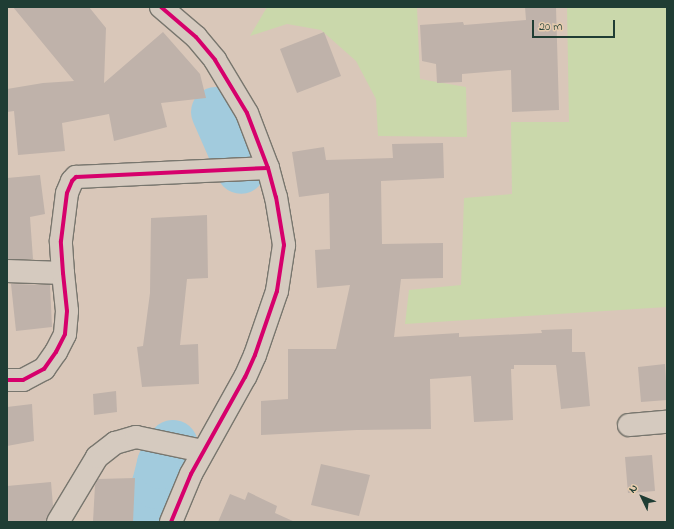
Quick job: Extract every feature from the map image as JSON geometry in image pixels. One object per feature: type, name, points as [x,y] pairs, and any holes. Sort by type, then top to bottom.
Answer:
[{"type":"street","points":[[161,7],[196,37],[215,60],[247,113],[268,168],[276,198],[284,245],[282,269],[277,291],[266,325],[245,377],[203,450],[191,474],[171,522]]},
{"type":"street","points":[[7,380],[23,380],[44,368],[56,352],[65,334],[67,311],[62,273],[63,218],[69,185],[76,177],[268,168]]},
{"type":"street","points":[[7,271],[62,273]]},
{"type":"street","points":[[629,424],[667,422]]},
{"type":"street","points":[[58,522],[97,458],[115,443],[136,437],[203,450]]},
{"type":"green space","points":[[267,7],[417,7],[420,79],[466,87],[467,137],[378,136],[376,99],[356,61],[321,30],[287,24],[250,36]]},
{"type":"green space","points":[[567,7],[667,7],[667,307],[405,324],[409,290],[461,285],[464,198],[512,194],[511,122],[569,122]]},
{"type":"building","points":[[13,7],[89,7],[106,28],[104,83],[163,32],[200,74],[206,98],[161,103],[167,127],[114,141],[109,114],[62,123],[65,151],[18,155],[14,111],[7,112],[7,89],[43,83],[74,81]]},
{"type":"building","points":[[525,7],[556,7],[559,110],[512,112],[511,70],[462,74],[462,82],[437,83],[436,64],[422,61],[420,25],[463,22],[464,25],[526,20]]},
{"type":"building","points":[[324,32],[341,76],[297,93],[280,49]]},
{"type":"building","points":[[443,143],[444,178],[381,181],[382,244],[443,243],[443,278],[401,279],[394,337],[459,333],[459,337],[542,333],[541,330],[572,329],[572,352],[585,352],[590,406],[561,409],[556,365],[514,365],[514,369],[511,369],[513,420],[474,422],[471,376],[430,379],[431,429],[357,430],[261,435],[261,401],[288,399],[288,349],[336,349],[350,285],[317,288],[315,250],[330,249],[329,193],[299,197],[292,152],[324,147],[326,160],[393,158],[392,144]]},
{"type":"building","points":[[40,175],[45,214],[30,217],[33,259],[7,259],[7,178]]},
{"type":"building","points":[[207,215],[208,278],[187,279],[180,345],[198,344],[199,384],[142,387],[137,347],[143,346],[150,293],[151,218]]},
{"type":"building","points":[[11,284],[50,285],[52,327],[16,331]]},
{"type":"building","points":[[665,364],[667,400],[641,402],[638,367]]},
{"type":"building","points":[[116,391],[117,412],[94,415],[93,394]]},
{"type":"building","points":[[32,404],[34,441],[7,446],[7,407]]},
{"type":"building","points":[[652,455],[655,491],[628,493],[625,457]]},
{"type":"building","points":[[321,464],[370,475],[359,516],[311,505]]},
{"type":"building","points":[[135,478],[133,522],[93,522],[95,485],[98,479]]},
{"type":"building","points":[[51,482],[53,506],[46,522],[7,522],[7,486]]},
{"type":"building","points":[[248,492],[277,506],[275,513],[295,522],[218,522],[230,494],[245,500]]},
{"type":"waterway","points":[[216,112],[241,169]]},
{"type":"waterway","points":[[136,522],[146,507],[157,484],[162,464],[173,445]]},
{"type":"cycle path","points":[[161,7],[196,37],[215,60],[247,113],[268,168],[276,197],[284,245],[277,291],[255,355],[245,377],[191,474],[171,522]]},
{"type":"cycle path","points":[[7,380],[23,380],[44,369],[56,352],[65,334],[67,311],[61,241],[67,193],[72,181],[76,177],[268,168]]}]
